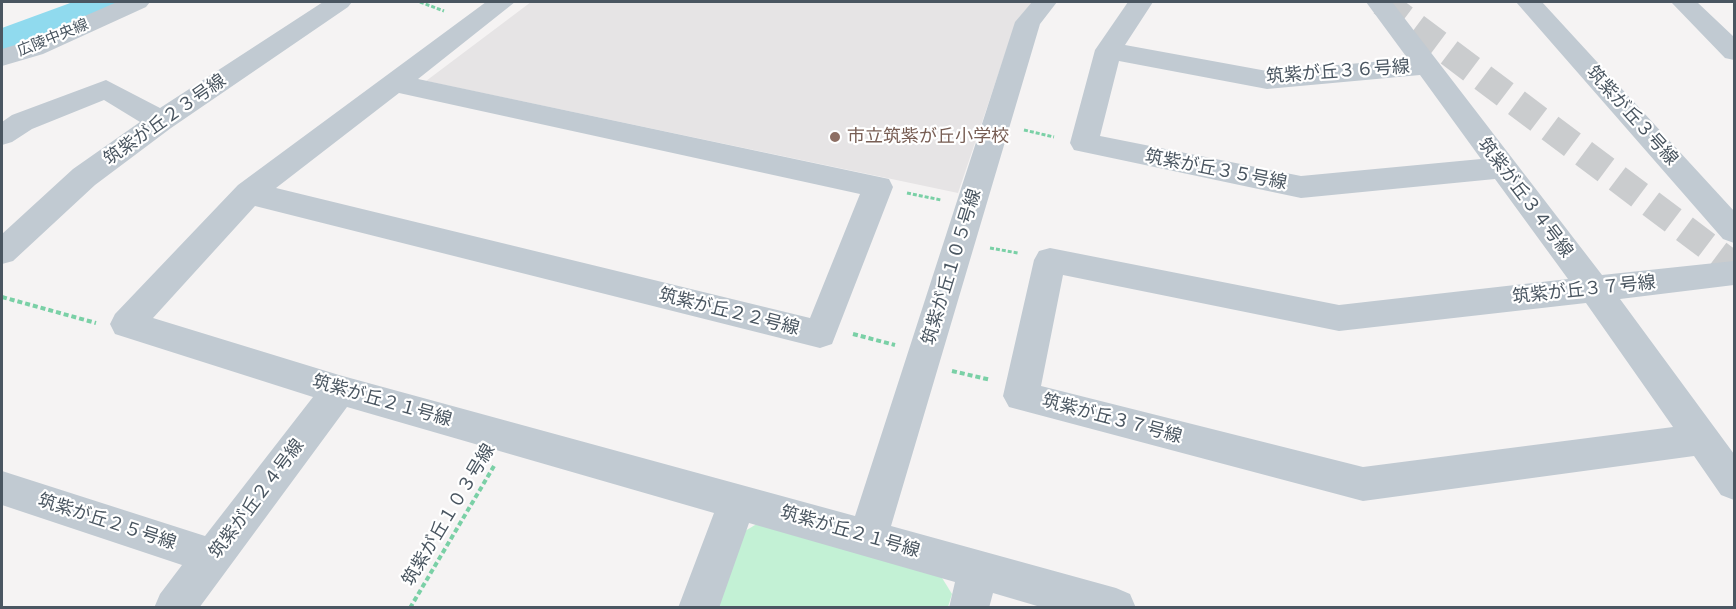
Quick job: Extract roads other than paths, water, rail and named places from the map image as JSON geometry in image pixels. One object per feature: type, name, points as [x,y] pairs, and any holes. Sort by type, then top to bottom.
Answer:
[{"type":"street","name":"広陵中央線","points":[[2,58],[34,48],[137,2]]},
{"type":"street","name":"筑紫が丘２３号線","points":[[2,252],[84,177],[161,121],[339,2]]},
{"type":"street","points":[[249,193],[502,2]]},
{"type":"street","name":"筑紫が丘１０５号線","points":[[868,537],[1029,22],[1045,2]]},
{"type":"street","points":[[1108,50],[1140,2]]},
{"type":"street","name":"筑紫が丘３４号線","points":[[1379,2],[1594,289],[1734,483]]},
{"type":"street","name":"筑紫が丘３号線","points":[[1529,2],[1734,231]]},
{"type":"street","points":[[1683,2],[1729,41]]},
{"type":"street","name":"筑紫が丘３６号線","points":[[1108,50],[1267,80],[1426,66]]},
{"type":"street","name":"筑紫が丘３５号線","points":[[1108,50],[1084,143],[1301,187],[1502,168]]},
{"type":"street","name":"筑紫が丘２２号線","points":[[249,193],[820,334],[878,187],[394,82]]},
{"type":"street","points":[[2,135],[22,122],[106,89],[161,121]]},
{"type":"street","name":"筑紫が丘２１号線","points":[[249,193],[127,324],[339,390],[738,500],[1116,608]]},
{"type":"street","name":"筑紫が丘３７号線","points":[[1702,439],[1363,484],[1021,396],[1050,260],[1339,318],[1734,273]]},
{"type":"street","name":"筑紫が丘２４号線","points":[[174,608],[339,390]]},
{"type":"street","name":"筑紫が丘２５号線","points":[[2,488],[213,557]]},
{"type":"street","points":[[698,608],[738,500]]},
{"type":"street","points":[[969,608],[978,569]]},
{"type":"waterway","points":[[2,44],[111,2]]},
{"type":"tunnel","points":[[1382,2],[1734,266]]},
{"type":"place","name":"市立筑紫が丘小学校","points":[[835,137]]}]
